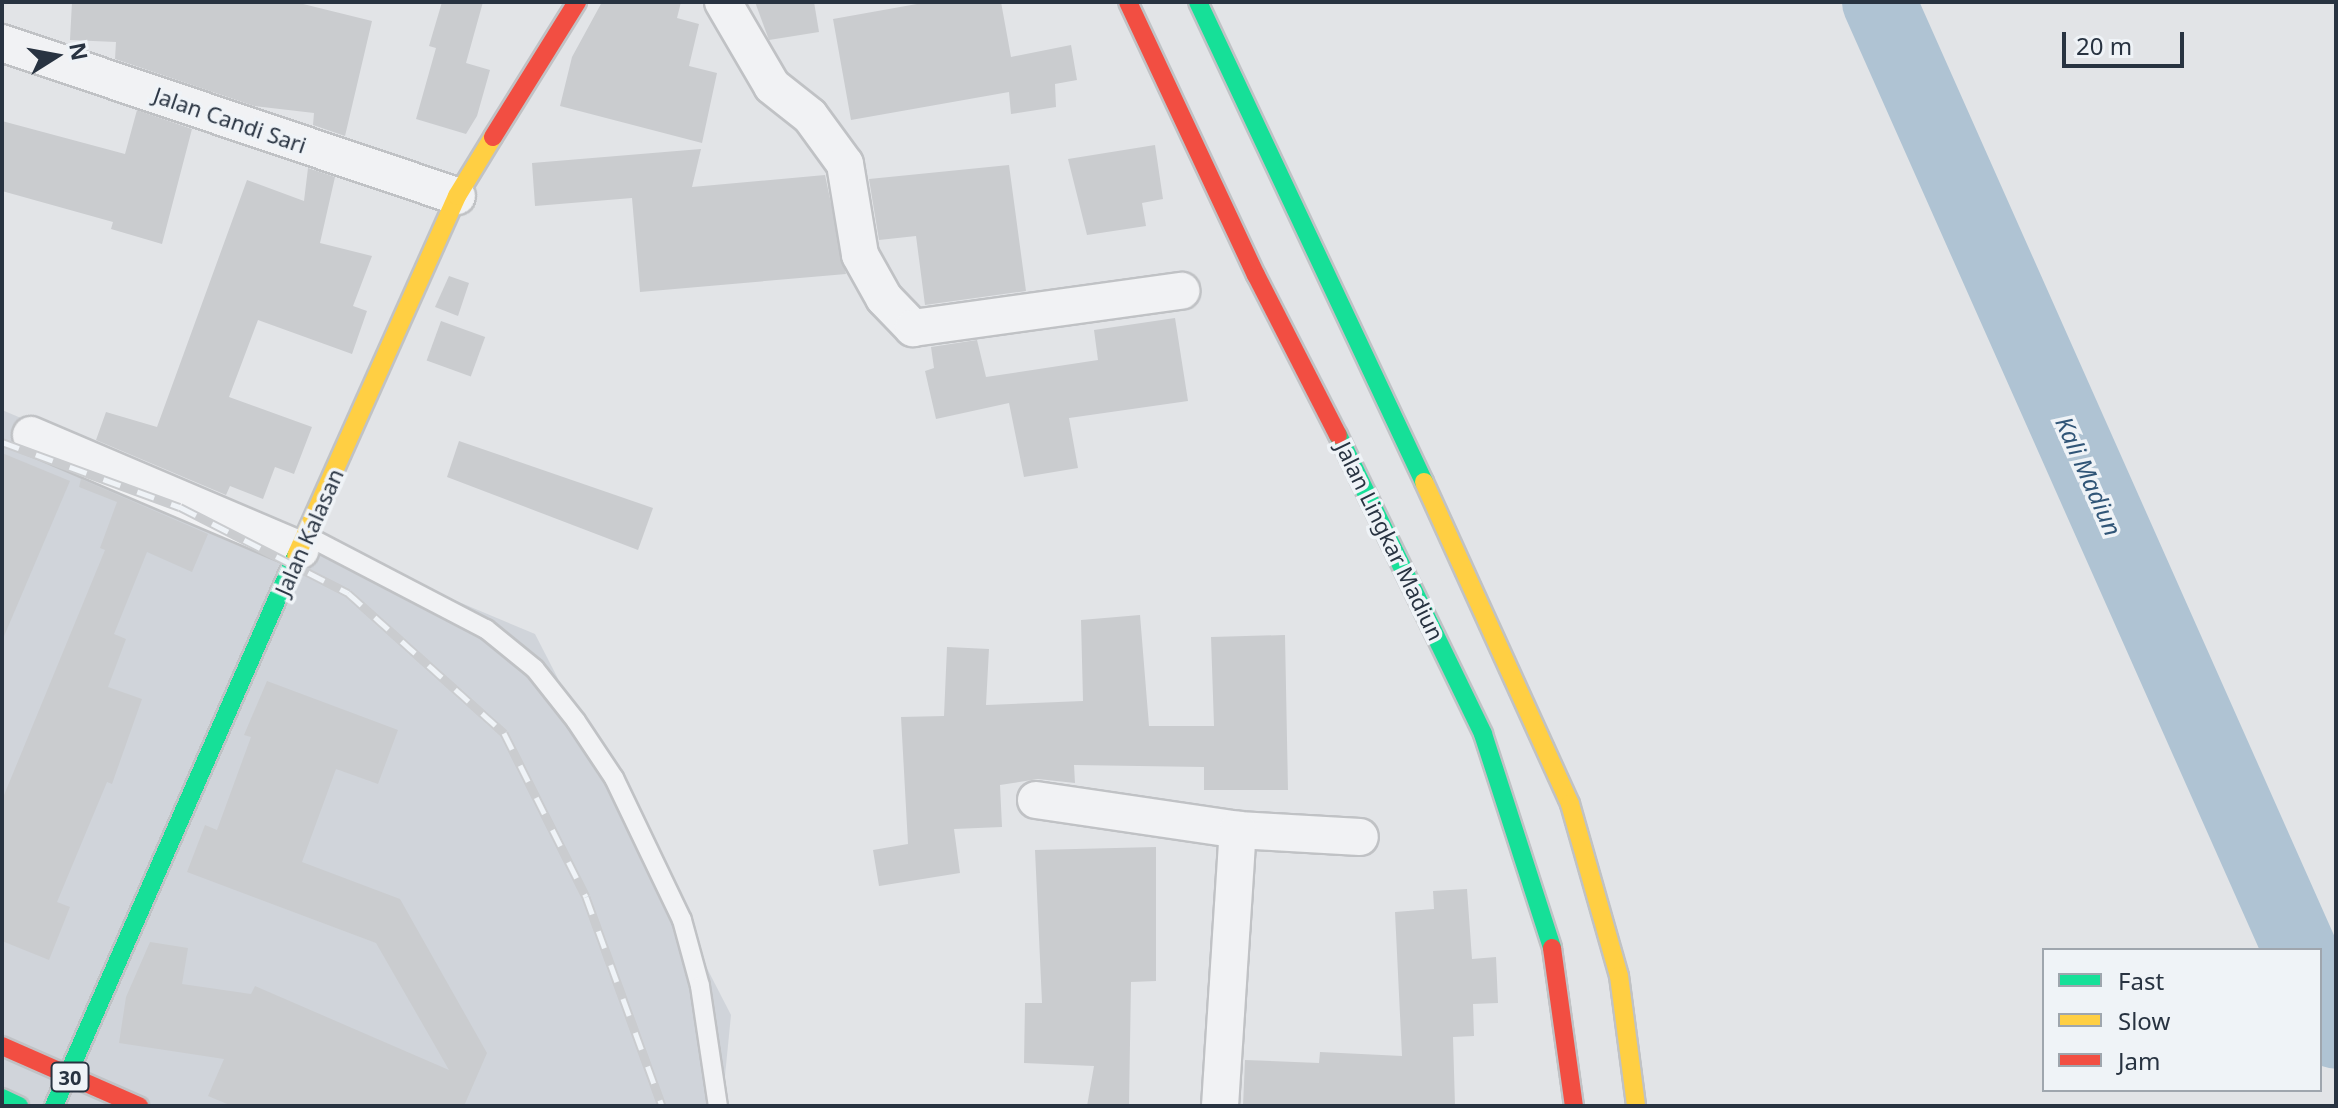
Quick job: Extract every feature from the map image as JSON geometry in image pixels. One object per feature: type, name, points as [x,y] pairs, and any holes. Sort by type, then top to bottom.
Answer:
[{"type":"main road","name":"Jalan Kalasan","points":[[54,1106],[64,1074],[457,196],[577,2]]},
{"type":"main road","name":"Jalan Lingkar Madiun","points":[[1128,2],[1256,275],[1384,508],[1483,734],[1553,952],[1574,1106]]},
{"type":"main road","points":[[1198,2],[1418,487],[1570,804],[1619,976],[1636,1106]]},
{"type":"main road","name":"30","points":[[2,1046],[139,1106]]},
{"type":"main road","points":[[2,1098],[19,1106]]},
{"type":"street","points":[[723,2],[772,86],[810,116],[845,164],[860,255],[884,298],[913,328],[1181,291]]},
{"type":"street","name":"Jalan Candi Sari","points":[[2,43],[457,196]]},
{"type":"street","points":[[31,435],[304,543]]},
{"type":"street","points":[[1036,800],[1238,830],[1360,837]]},
{"type":"street","points":[[1220,1106],[1238,830]]},
{"type":"lane","points":[[304,543],[486,629],[535,669],[576,721],[629,807],[682,920],[700,986],[718,1106]]},
{"type":"shaded area","points":[[2,410],[535,634],[731,1015],[722,1106],[2,1106]]},
{"type":"building","points":[[72,2],[295,2],[372,21],[345,136],[313,125],[314,113],[254,106],[115,59],[116,42],[70,40]]},
{"type":"building","points":[[442,2],[483,2],[466,63],[490,70],[477,116],[466,134],[416,119],[436,48],[429,46]]},
{"type":"building","points":[[602,2],[681,2],[677,18],[699,24],[689,66],[717,73],[702,143],[560,106],[572,57]]},
{"type":"building","points":[[755,2],[814,2],[819,32],[769,40]]},
{"type":"building","points":[[928,2],[1001,2],[1011,57],[1071,45],[1077,80],[1055,84],[1056,107],[1011,114],[1009,92],[851,120],[833,19]]},
{"type":"building","points":[[137,110],[192,129],[162,244],[111,229],[113,222],[2,191],[2,121],[125,154]]},
{"type":"building","points":[[1155,145],[1163,199],[1142,203],[1146,226],[1087,235],[1068,159]]},
{"type":"building","points":[[701,149],[692,187],[825,175],[846,274],[640,292],[632,198],[535,206],[532,163]]},
{"type":"building","points":[[1009,165],[1026,291],[925,305],[916,236],[879,240],[869,179]]},
{"type":"building","points":[[308,168],[335,177],[320,243],[372,256],[353,306],[367,311],[352,354],[258,320],[229,397],[312,427],[294,474],[275,467],[263,499],[230,486],[226,495],[96,440],[106,412],[157,427],[247,180],[304,201]]},
{"type":"building","points":[[449,276],[469,283],[458,316],[435,307]]},
{"type":"building","points":[[1175,318],[1188,401],[1069,418],[1078,468],[1024,477],[1009,403],[936,419],[925,371],[934,368],[931,347],[977,340],[986,377],[1098,360],[1094,330]]},
{"type":"building","points":[[441,321],[485,337],[471,377],[427,360]]},
{"type":"building","points":[[459,441],[653,508],[638,550],[447,477]]},
{"type":"building","points":[[2,453],[70,481],[2,641]]},
{"type":"building","points":[[81,479],[208,534],[192,572],[147,552],[114,634],[126,639],[108,687],[142,699],[112,784],[107,782],[57,902],[70,907],[49,960],[2,941],[2,800],[105,550],[100,548],[117,502],[79,487]]},
{"type":"building","points":[[1140,615],[1149,726],[1214,726],[1211,637],[1285,635],[1288,790],[1204,790],[1204,767],[1074,765],[1075,783],[1038,779],[1000,785],[1002,827],[954,829],[960,873],[879,886],[873,850],[908,844],[901,717],[944,716],[947,647],[989,649],[986,705],[1083,701],[1081,620]]},
{"type":"building","points":[[267,681],[398,730],[378,784],[336,769],[302,862],[400,899],[487,1053],[464,1106],[232,1106],[208,1096],[224,1059],[119,1043],[126,997],[150,942],[188,948],[182,984],[251,994],[255,986],[449,1070],[376,943],[187,872],[205,825],[217,830],[251,737],[244,735]]},
{"type":"building","points":[[1156,847],[1156,981],[1131,982],[1129,1106],[1087,1106],[1094,1066],[1024,1063],[1025,1003],[1042,1003],[1035,850]]},
{"type":"building","points":[[1467,889],[1472,959],[1496,957],[1498,1003],[1473,1004],[1474,1036],[1453,1037],[1455,1106],[1243,1106],[1245,1060],[1319,1063],[1320,1052],[1402,1056],[1395,912],[1434,909],[1433,891]]},
{"type":"waterway","name":"Kali Madiun","points":[[1879,2],[2299,948]]},
{"type":"waterway","name":"Kali Madiun","points":[[2322,1000],[2336,1032]]},
{"type":"railway","points":[[2,442],[180,507],[348,593],[504,733],[586,897],[662,1106]]},
{"type":"traffic: fast","points":[[1198,2],[1424,482]]},
{"type":"traffic: fast","points":[[1338,435],[1483,734],[1552,948]]},
{"type":"traffic: fast","points":[[54,1106],[296,556]]},
{"type":"traffic: fast","points":[[2,1098],[19,1106]]},
{"type":"traffic: slow","points":[[296,556],[457,196],[493,137]]},
{"type":"traffic: slow","points":[[1424,482],[1570,804],[1619,976],[1636,1106]]},
{"type":"traffic: jam","points":[[493,137],[577,2]]},
{"type":"traffic: jam","points":[[1128,2],[1256,275],[1338,435]]},
{"type":"traffic: jam","points":[[1552,948],[1574,1106]]},
{"type":"traffic: jam","points":[[2,1046],[139,1106]]}]
